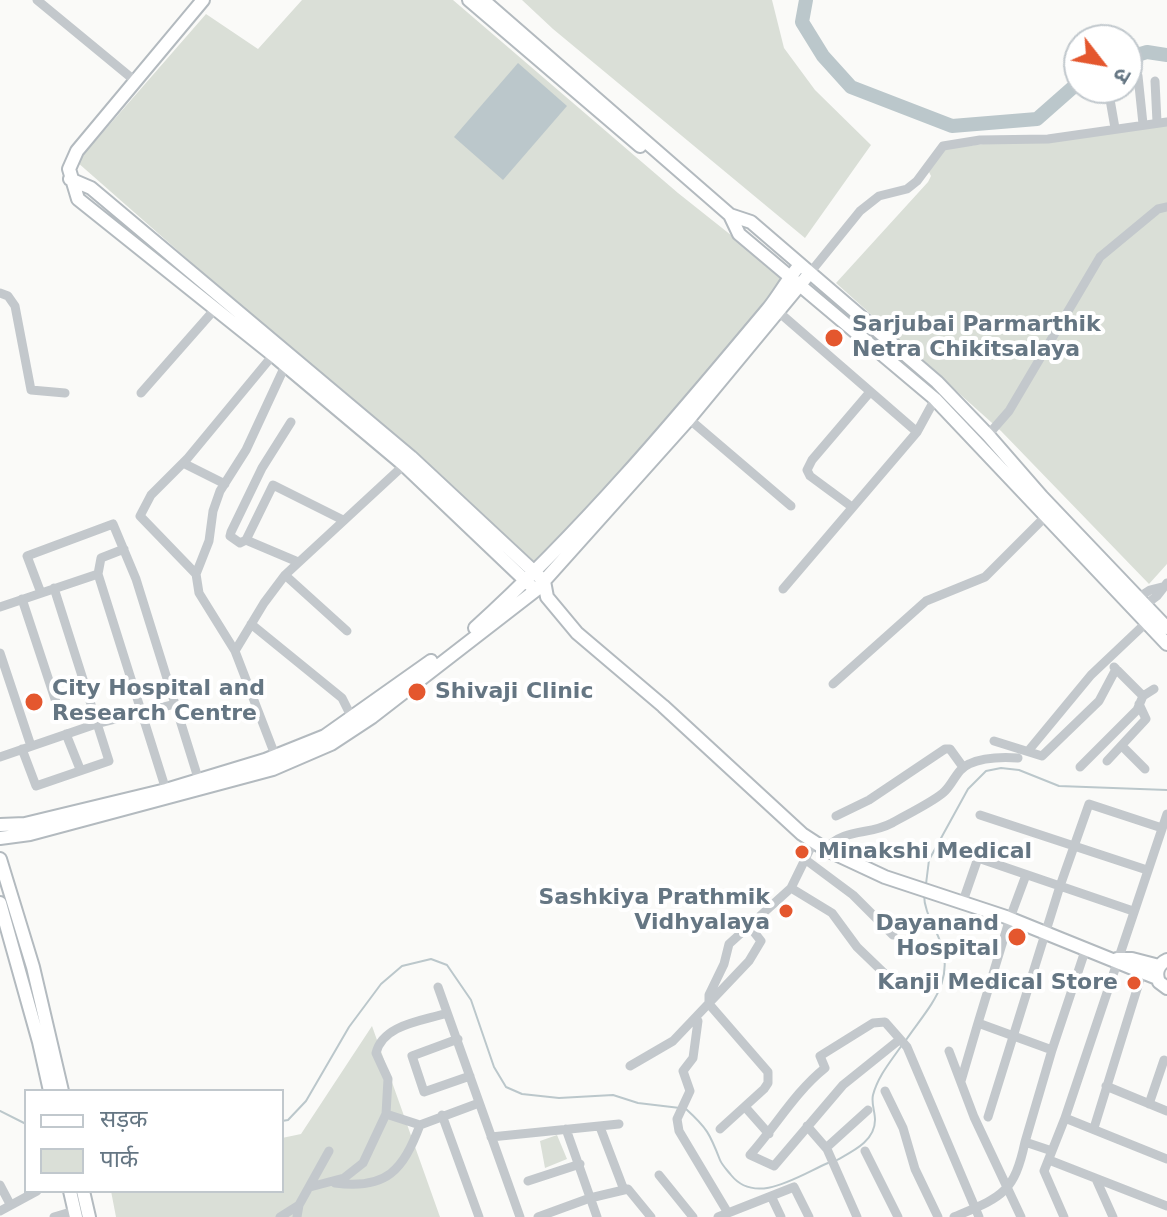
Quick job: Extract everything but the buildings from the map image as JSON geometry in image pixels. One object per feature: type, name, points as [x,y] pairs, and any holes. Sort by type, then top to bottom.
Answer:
[{"type":"street","points":[[37,0],[134,80]]},
{"type":"street","points":[[203,0],[71,160],[70,179],[78,199],[273,355],[404,465],[537,585]]},
{"type":"street","points":[[469,0],[935,399],[1046,516],[1137,605],[1167,628]]},
{"type":"street","points":[[483,0],[730,215],[751,222],[937,382],[988,435],[1137,605],[1147,622],[1167,644]]},
{"type":"street","points":[[0,825],[25,824],[166,790],[275,755],[331,744],[372,717],[537,585],[689,419],[775,309],[789,277],[804,270],[860,211],[879,196],[907,189],[917,181],[943,146],[980,140],[1048,139],[1162,122],[1155,81]]},
{"type":"street","points":[[1111,104],[1115,128]]},
{"type":"street","points":[[1141,104],[1143,124]]},
{"type":"street","points":[[70,179],[91,188],[411,457],[537,585],[577,633],[663,706],[802,834],[854,864],[906,885],[1010,918],[1117,959],[1142,973],[1161,968]]},
{"type":"street","points":[[988,435],[1009,411],[1100,257],[1158,209],[1167,207]]},
{"type":"street","points":[[730,215],[739,234]]},
{"type":"street","points":[[0,838],[8,839],[273,769],[352,718],[537,585],[635,466],[775,309],[800,286],[804,270]]},
{"type":"street","points":[[0,293],[8,296],[15,306],[31,390],[65,393]]},
{"type":"street","points":[[141,393],[215,309]]},
{"type":"street","points":[[775,309],[917,432]]},
{"type":"street","points":[[196,574],[140,516],[151,495],[183,463],[273,355]]},
{"type":"street","points":[[275,755],[235,651],[199,593],[196,574],[209,541],[213,511],[246,450],[285,366]]},
{"type":"street","points":[[852,507],[810,476],[807,470],[870,392]]},
{"type":"street","points":[[783,589],[917,432],[935,399]]},
{"type":"street","points":[[689,419],[791,506]]},
{"type":"street","points":[[291,422],[262,468],[230,535],[241,543],[246,540],[273,485],[343,520]]},
{"type":"street","points":[[183,463],[225,484]]},
{"type":"street","points":[[235,651],[285,575],[404,465]]},
{"type":"street","points":[[833,684],[926,601],[985,577],[1046,516]]},
{"type":"street","points":[[41,593],[27,556],[113,524],[136,579],[199,781]]},
{"type":"street","points":[[246,540],[298,562]]},
{"type":"street","points":[[124,549],[101,558],[98,574],[166,790]]},
{"type":"street","points":[[0,607],[98,574]]},
{"type":"street","points":[[285,575],[347,631]]},
{"type":"street","points":[[1137,605],[1150,590],[1165,585]]},
{"type":"street","points":[[0,653],[36,786],[109,761],[54,588]]},
{"type":"street","points":[[22,599],[57,705]]},
{"type":"street","points":[[1029,750],[1054,722],[1071,695],[1147,622]]},
{"type":"street","points":[[251,624],[342,698],[352,718]]},
{"type":"street","points":[[1107,660],[1141,700],[1146,719],[1107,761]]},
{"type":"street","points":[[994,741],[1042,756],[1099,701],[1116,669]]},
{"type":"street","points":[[1080,767],[1154,689]]},
{"type":"street","points":[[0,757],[96,724],[175,704]]},
{"type":"street","points":[[66,734],[80,769]]},
{"type":"street","points":[[1122,746],[1145,769]]},
{"type":"street","points":[[836,816],[869,800],[945,749],[952,751],[963,767]]},
{"type":"street","points":[[720,1129],[746,1108],[768,1083],[768,1072],[709,1004],[709,995],[724,964],[729,944],[791,888],[806,860],[820,845],[888,825],[945,792],[963,767],[986,760],[1018,758]]},
{"type":"street","points":[[988,1117],[1060,886],[1089,804],[1162,828]]},
{"type":"street","points":[[1064,1217],[1044,1171],[1065,1118],[1167,814]]},
{"type":"street","points":[[980,815],[1147,870]]},
{"type":"street","points":[[962,904],[978,858],[1133,911]]},
{"type":"street","points":[[0,859],[33,967],[62,1089]]},
{"type":"street","points":[[806,860],[853,895],[893,935]]},
{"type":"street","points":[[961,1082],[1026,875]]},
{"type":"street","points":[[791,888],[832,913],[857,947],[885,974]]},
{"type":"street","points":[[0,903],[4,931],[39,1042],[50,1089]]},
{"type":"street","points":[[630,1066],[673,1041],[749,961],[761,941],[750,927]]},
{"type":"street","points":[[954,1217],[977,1212],[1008,1189],[1019,1172],[1052,1050],[1086,948]]},
{"type":"street","points":[[1117,959],[1132,959],[1161,968]]},
{"type":"street","points":[[1161,968],[1167,988]]},
{"type":"street","points":[[1094,1128],[1142,973]]},
{"type":"street","points":[[438,987],[520,1217]]},
{"type":"street","points":[[310,1187],[333,1183],[363,1163],[386,1114],[388,1079],[376,1053],[380,1042],[390,1032],[447,1013]]},
{"type":"street","points":[[696,1019],[693,1058],[683,1071],[690,1091],[685,1096],[677,1119],[679,1131],[723,1215],[794,1187],[809,1217]]},
{"type":"street","points":[[901,1043],[843,1085],[774,1166],[750,1155],[769,1134],[785,1109],[825,1068],[820,1056],[873,1023],[885,1022],[901,1043],[977,1212]]},
{"type":"street","points":[[978,1023],[1052,1050]]},
{"type":"street","points":[[458,1039],[412,1056],[424,1092],[470,1076]]},
{"type":"street","points":[[949,1051],[974,1117],[1021,1217]]},
{"type":"street","points":[[1149,1104],[1164,1060]]},
{"type":"street","points":[[1106,1086],[1167,1111]]},
{"type":"street","points":[[885,1091],[903,1128],[915,1169],[938,1217]]},
{"type":"street","points":[[386,1114],[420,1125],[479,1103]]},
{"type":"street","points":[[746,1108],[769,1134]]},
{"type":"street","points":[[828,1153],[868,1110]]},
{"type":"street","points":[[442,1115],[479,1217]]},
{"type":"street","points":[[1065,1118],[1167,1159]]},
{"type":"street","points":[[491,1137],[619,1124]]},
{"type":"street","points":[[333,1183],[370,1183],[395,1171],[409,1152],[420,1125]]},
{"type":"street","points":[[807,1126],[828,1153],[857,1217]]},
{"type":"street","points":[[600,1127],[624,1190]]},
{"type":"street","points":[[566,1129],[597,1217]]},
{"type":"street","points":[[1025,1142],[1096,1179],[1167,1206]]},
{"type":"street","points":[[297,1217],[299,1205],[329,1151]]},
{"type":"street","points":[[865,1151],[898,1217]]},
{"type":"street","points":[[528,1181],[580,1164]]},
{"type":"street","points":[[659,1175],[693,1217]]},
{"type":"street","points":[[1096,1179],[1113,1217]]},
{"type":"street","points":[[1,1189],[10,1204]]},
{"type":"street","points":[[538,1217],[590,1198],[628,1189],[651,1217]]},
{"type":"street","points":[[0,1211],[33,1193]]},
{"type":"street","points":[[54,1217],[75,1214],[70,1193]]},
{"type":"street","points":[[83,1193],[89,1217]]},
{"type":"street","points":[[771,1196],[781,1217]]},
{"type":"street","points":[[280,1217],[299,1205]]},
{"type":"green space","points":[[302,0],[453,0],[678,193],[785,278],[539,568],[77,162],[206,14],[258,49]]},
{"type":"green space","points":[[522,0],[772,0],[784,48],[815,90],[871,145],[805,238]]},
{"type":"green space","points":[[1167,121],[1167,564],[1149,584],[1001,431],[836,283],[928,182],[931,176],[928,170],[935,150]]},
{"type":"green space","points":[[372,1026],[440,1217],[116,1217],[111,1193],[284,1193],[284,1138],[301,1134]]},
{"type":"green space","points":[[557,1135],[567,1159],[545,1168],[540,1141]]},
{"type":"shaded area","points":[[518,63],[567,106],[503,180],[454,137]]},
{"type":"waterway","points":[[806,0],[802,22],[823,56],[851,87],[952,126],[1037,119],[1063,96]]},
{"type":"waterway","points":[[1143,53],[1167,55]]},
{"type":"waterway","points":[[926,884],[929,860],[968,789],[986,771],[1001,768],[1019,770],[1059,786],[1167,790]]},
{"type":"waterway","points":[[906,1040],[932,1003],[943,979],[945,966],[924,894]]},
{"type":"waterway","points":[[284,1121],[306,1101],[349,1027],[381,984],[402,966],[431,959],[447,965],[471,1000],[494,1067],[506,1087],[522,1094],[559,1098],[613,1095],[638,1103],[680,1108]]},
{"type":"waterway","points":[[837,1160],[862,1144],[871,1134],[875,1120],[872,1101],[875,1088],[902,1045]]},
{"type":"waterway","points":[[686,1109],[710,1137],[722,1164],[741,1184],[752,1188],[778,1186],[828,1163]]},
{"type":"waterway","points":[[0,1111],[24,1123]]},
{"type":"place","name":"Sarjubai Parmarthik Netra Chikitsalaya","points":[[834,338]]},
{"type":"place","name":"Shivaji Clinic","points":[[417,692]]},
{"type":"place","name":"City Hospital and Research Centre","points":[[34,702]]},
{"type":"place","name":"Minakshi Medical","points":[[802,852]]},
{"type":"place","name":"Sashkiya Prathmik Vidhyalaya","points":[[786,911]]},
{"type":"place","name":"Dayanand Hospital","points":[[1017,937]]},
{"type":"place","name":"Kanji Medical Store","points":[[1134,983]]}]
